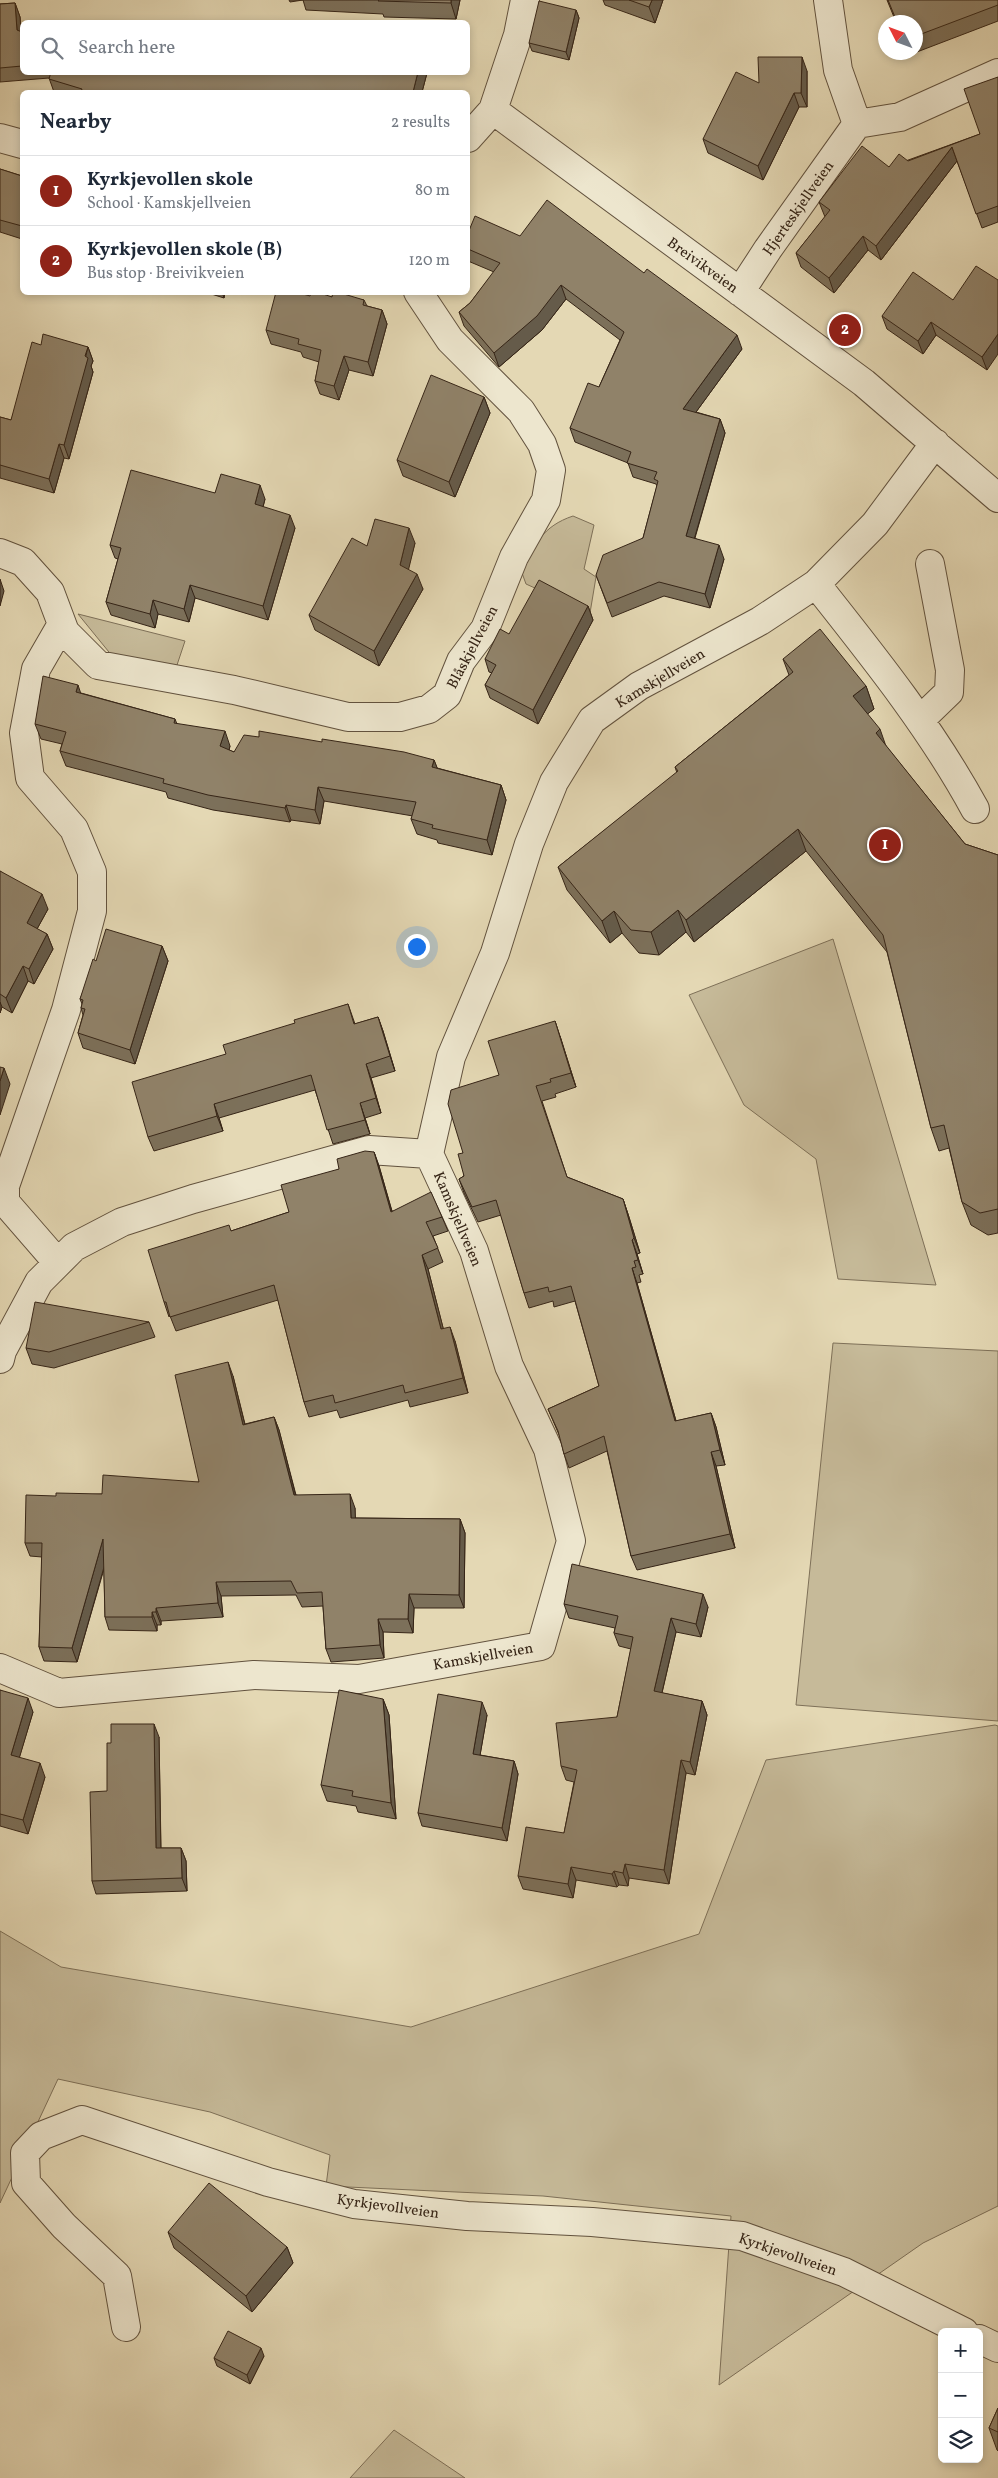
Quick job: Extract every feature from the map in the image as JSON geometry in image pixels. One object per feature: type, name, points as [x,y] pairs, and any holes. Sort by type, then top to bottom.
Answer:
[{"type":"street","points":[[470,136],[493,110],[518,35],[525,0]]},
{"type":"street","points":[[828,0],[838,70],[858,124],[900,117],[998,73]]},
{"type":"street","name":"Breivikveien","points":[[493,110],[864,383],[998,498]]},
{"type":"street","name":"Hjerteskjellveien","points":[[740,292],[768,249],[858,124]]},
{"type":"street","points":[[0,138],[20,143]]},
{"type":"street","name":"Blåskjellveien","points":[[0,553],[23,562],[50,592],[65,632],[98,665],[234,690],[348,717],[400,717],[429,708],[447,695],[461,661],[484,629],[514,557],[546,500],[551,470],[542,444],[521,412],[450,340],[420,295]]},
{"type":"street","name":"Kamskjellveien","points":[[0,1668],[59,1693],[254,1675],[359,1679],[541,1646],[571,1541],[548,1449],[509,1366],[474,1251],[429,1154],[451,1057],[495,953],[529,844],[554,782],[592,720],[639,686],[760,621],[816,584],[875,524],[934,443]]},
{"type":"street","points":[[920,720],[949,692],[950,670],[930,564]]},
{"type":"street","points":[[816,584],[898,687],[950,762],[975,809]]},
{"type":"street","points":[[58,1263],[2,1202],[5,1186],[66,1010],[92,911],[92,872],[74,829],[30,778],[24,733],[36,669],[62,624]]},
{"type":"street","name":"Kamskjellveien","points":[[0,1359],[2,1351],[39,1282],[74,1247],[122,1222],[193,1199],[369,1150],[429,1154]]},
{"type":"street","name":"Kyrkjevollveien","points":[[126,2327],[118,2276],[64,2226],[26,2183],[25,2153],[41,2136],[82,2120],[268,2182],[354,2204],[467,2216],[592,2222],[742,2236],[844,2272],[956,2328]]},
{"type":"street","points":[[983,2341],[998,2348]]},
{"type":"shaded area","points":[[573,516],[594,525],[584,569],[596,577],[590,613],[526,584],[522,573],[530,554],[540,538],[554,525]]},
{"type":"shaded area","points":[[78,614],[185,641],[173,677],[113,657]]},
{"type":"shaded area","points":[[833,939],[936,1285],[838,1279],[816,1159],[744,1105],[689,995]]},
{"type":"shaded area","points":[[833,1343],[998,1351],[998,1721],[796,1705]]},
{"type":"shaded area","points":[[998,1726],[998,2206],[923,2243],[719,2385],[731,2216],[543,2196],[326,2186],[330,2155],[210,2112],[58,2079],[0,2203],[0,1931],[61,1967],[411,2027],[699,1934],[766,1760]]},
{"type":"shaded area","points":[[394,2430],[465,2478],[350,2478]]},
{"type":"building","points":[[451,0],[451,3],[378,1]]},
{"type":"building","points":[[629,0],[652,0],[649,7]]},
{"type":"building","points":[[888,0],[998,0],[998,5],[923,33],[923,15],[894,15]]},
{"type":"building","points":[[539,1],[576,10],[566,52],[529,43]]},
{"type":"building","points":[[15,3],[17,30],[20,31],[20,66],[0,68],[0,4]]},
{"type":"building","points":[[758,57],[802,57],[801,93],[794,93],[758,166],[703,139],[736,72],[759,83]]},
{"type":"building","points":[[50,75],[417,75],[414,90],[82,90],[49,79]]},
{"type":"building","points":[[998,77],[998,206],[976,214],[952,147],[876,246],[863,236],[829,278],[796,253],[830,210],[819,202],[862,146],[889,167],[899,154],[908,161],[980,134],[964,89]]},
{"type":"building","points":[[0,169],[20,175],[20,225],[0,220]]},
{"type":"building","points":[[547,200],[644,273],[647,269],[737,335],[683,409],[720,419],[686,536],[719,545],[705,594],[659,582],[607,603],[596,575],[603,555],[643,538],[658,481],[654,479],[657,472],[627,463],[631,452],[570,428],[588,383],[599,387],[624,332],[561,285],[537,316],[494,353],[459,312],[470,303],[500,263],[470,250],[470,228],[475,216],[520,236]]},
{"type":"building","points":[[976,266],[998,280],[998,334],[982,357],[931,322],[918,341],[882,316],[913,272],[953,300]]},
{"type":"building","points":[[275,295],[326,295],[332,297],[332,295],[347,295],[364,300],[363,305],[382,310],[368,362],[344,356],[334,386],[315,381],[321,350],[298,344],[299,339],[266,330]]},
{"type":"building","points":[[43,334],[88,347],[85,356],[88,358],[64,445],[59,444],[49,479],[0,465],[0,417],[11,420],[32,342],[41,345]]},
{"type":"building","points":[[431,375],[484,397],[449,482],[397,460]]},
{"type":"building","points":[[131,470],[215,493],[221,474],[260,485],[255,504],[290,515],[263,606],[190,585],[184,609],[153,600],[150,614],[106,602],[121,548],[110,545]]},
{"type":"building","points":[[375,519],[409,528],[400,565],[417,574],[374,651],[309,615],[352,538],[367,546]]},
{"type":"building","points":[[539,580],[588,606],[533,710],[485,685],[496,665],[485,659],[500,629],[509,634]]},
{"type":"building","points":[[820,629],[866,686],[853,696],[880,729],[876,733],[965,844],[998,855],[998,1209],[980,1213],[962,1202],[944,1125],[931,1128],[883,935],[798,829],[686,920],[678,910],[651,932],[631,930],[614,911],[602,921],[558,867],[678,771],[675,767],[793,672],[783,659]]},
{"type":"building","points":[[43,676],[78,685],[76,692],[175,719],[174,723],[225,731],[220,746],[234,752],[244,735],[259,737],[259,731],[322,742],[322,739],[404,752],[434,760],[432,767],[501,785],[487,840],[432,828],[433,825],[411,819],[416,802],[318,787],[315,810],[286,805],[285,808],[208,795],[163,783],[164,779],[60,751],[66,732],[35,724]]},
{"type":"building","points":[[0,871],[42,894],[27,923],[47,934],[29,969],[23,966],[6,998],[0,994]]},
{"type":"building","points":[[106,929],[162,946],[130,1050],[78,1033],[85,1009],[81,1008],[83,1000],[80,999],[93,959],[96,961]]},
{"type":"building","points":[[348,1004],[354,1024],[378,1017],[390,1056],[366,1064],[376,1098],[360,1103],[365,1120],[327,1130],[311,1075],[214,1104],[217,1116],[148,1137],[132,1082],[226,1054],[223,1045],[295,1023],[294,1020]]},
{"type":"building","points":[[555,1021],[571,1073],[550,1079],[551,1082],[536,1086],[567,1177],[623,1199],[638,1260],[634,1261],[636,1267],[632,1268],[675,1421],[711,1413],[720,1450],[711,1452],[730,1534],[631,1556],[604,1436],[564,1454],[558,1431],[548,1409],[599,1386],[571,1286],[549,1292],[548,1287],[524,1293],[496,1200],[472,1207],[459,1179],[464,1176],[458,1154],[463,1153],[448,1104],[451,1090],[499,1075],[488,1041]]},
{"type":"building","points":[[0,1067],[4,1068],[0,1081]]},
{"type":"building","points":[[365,1151],[374,1152],[391,1212],[431,1192],[442,1217],[426,1222],[438,1248],[422,1255],[441,1329],[450,1327],[463,1378],[405,1393],[403,1385],[335,1403],[333,1395],[304,1402],[274,1285],[170,1317],[148,1250],[229,1225],[231,1231],[289,1212],[281,1185],[339,1169],[337,1159]]},
{"type":"building","points":[[35,1302],[149,1322],[49,1352],[26,1348]]},
{"type":"building","points":[[228,1362],[243,1425],[274,1417],[294,1495],[350,1494],[351,1518],[460,1519],[459,1595],[409,1594],[408,1619],[378,1619],[380,1645],[326,1649],[322,1592],[297,1593],[291,1581],[216,1582],[218,1603],[156,1608],[156,1612],[152,1612],[152,1617],[105,1617],[103,1539],[72,1648],[39,1647],[42,1543],[25,1543],[26,1495],[56,1496],[56,1493],[102,1494],[103,1475],[199,1482],[175,1375]]},
{"type":"building","points":[[572,1564],[703,1594],[696,1624],[671,1618],[654,1691],[702,1701],[690,1762],[681,1760],[664,1870],[625,1864],[623,1873],[614,1871],[612,1874],[571,1867],[568,1884],[518,1876],[526,1827],[564,1833],[577,1770],[561,1766],[556,1723],[617,1717],[633,1637],[614,1633],[618,1616],[564,1604]]},
{"type":"building","points":[[0,1690],[28,1698],[11,1755],[40,1763],[23,1820],[0,1814]]},
{"type":"building","points":[[339,1690],[383,1699],[391,1803],[352,1796],[353,1791],[321,1785]]},
{"type":"building","points":[[438,1694],[482,1702],[473,1754],[514,1761],[502,1828],[418,1813]]},
{"type":"building","points":[[111,1724],[154,1724],[156,1848],[181,1848],[182,1878],[92,1881],[90,1792],[107,1791],[107,1743],[111,1743]]},
{"type":"building","points":[[209,2183],[287,2247],[246,2296],[168,2232]]},
{"type":"building","points":[[228,2331],[261,2348],[247,2375],[214,2358]]},
{"type":"building","points":[[998,2408],[998,2432],[989,2428]]},
{"type":"place","name":"Kyrkjevollen skole (B)","points":[[845,330]]},
{"type":"place","name":"Kyrkjevollen skole","points":[[885,845]]}]
